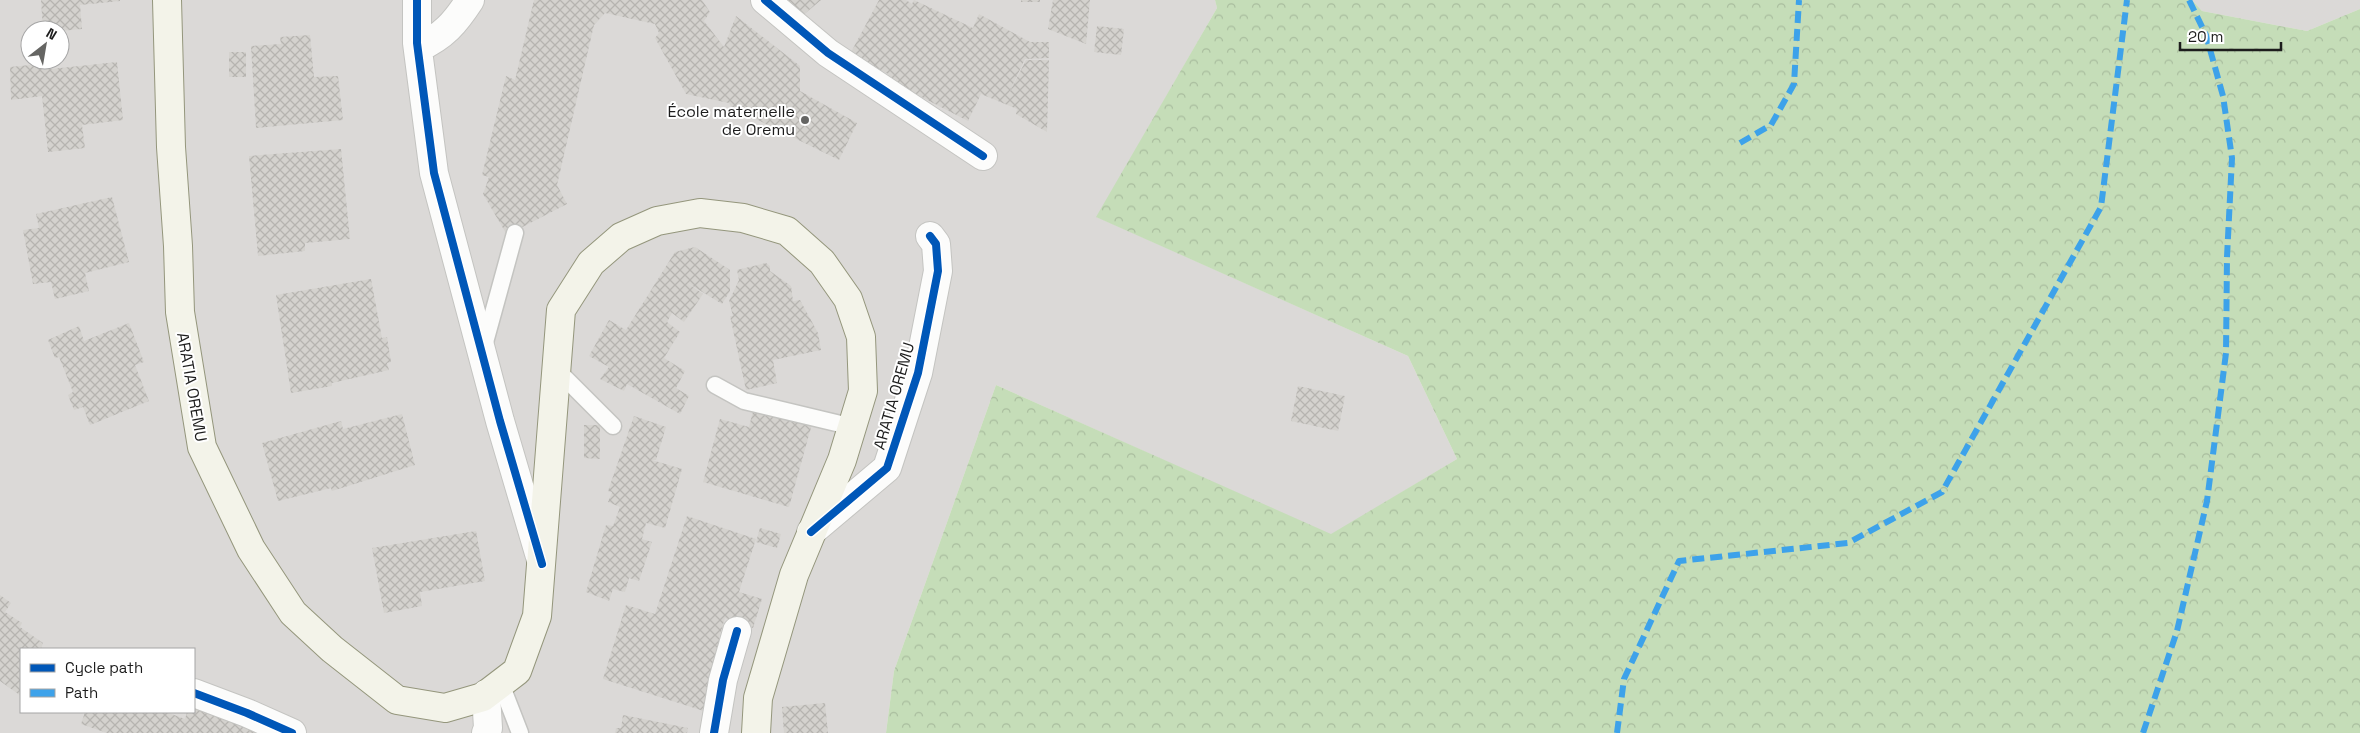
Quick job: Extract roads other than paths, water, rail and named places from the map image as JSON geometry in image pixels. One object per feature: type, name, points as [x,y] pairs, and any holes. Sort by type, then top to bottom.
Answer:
[{"type":"main road","name":"ARATIA OREMU","points":[[167,0],[171,148],[178,246],[180,312],[202,448],[251,549],[293,613],[332,649],[397,700],[445,708],[493,689],[517,671],[537,616],[561,310],[591,263],[621,237],[657,221],[700,213],[743,218],[787,231],[822,262],[848,299],[861,337],[863,390],[842,460],[794,575],[758,698],[756,733]]},
{"type":"street","points":[[417,0],[418,48],[434,172],[482,354],[542,564]]},
{"type":"street","points":[[418,48],[436,40],[449,29],[470,0]]},
{"type":"street","points":[[765,0],[828,53],[983,156]]},
{"type":"street","name":"ARATIA OREMU","points":[[812,532],[887,468],[918,373],[938,271],[936,244],[930,236]]},
{"type":"street","points":[[714,733],[724,680],[737,631]]},
{"type":"street","points":[[486,733],[493,689]]},
{"type":"street","points":[[195,693],[255,716],[292,733]]},
{"type":"lane","points":[[482,354],[515,233]]},
{"type":"lane","points":[[556,370],[613,426]]},
{"type":"lane","name":"ARATIA OREMU","points":[[715,385],[744,401],[853,427]]},
{"type":"lane","points":[[493,689],[520,733]]},
{"type":"place","name":"École maternelle de Oremu","points":[[805,120]]}]
